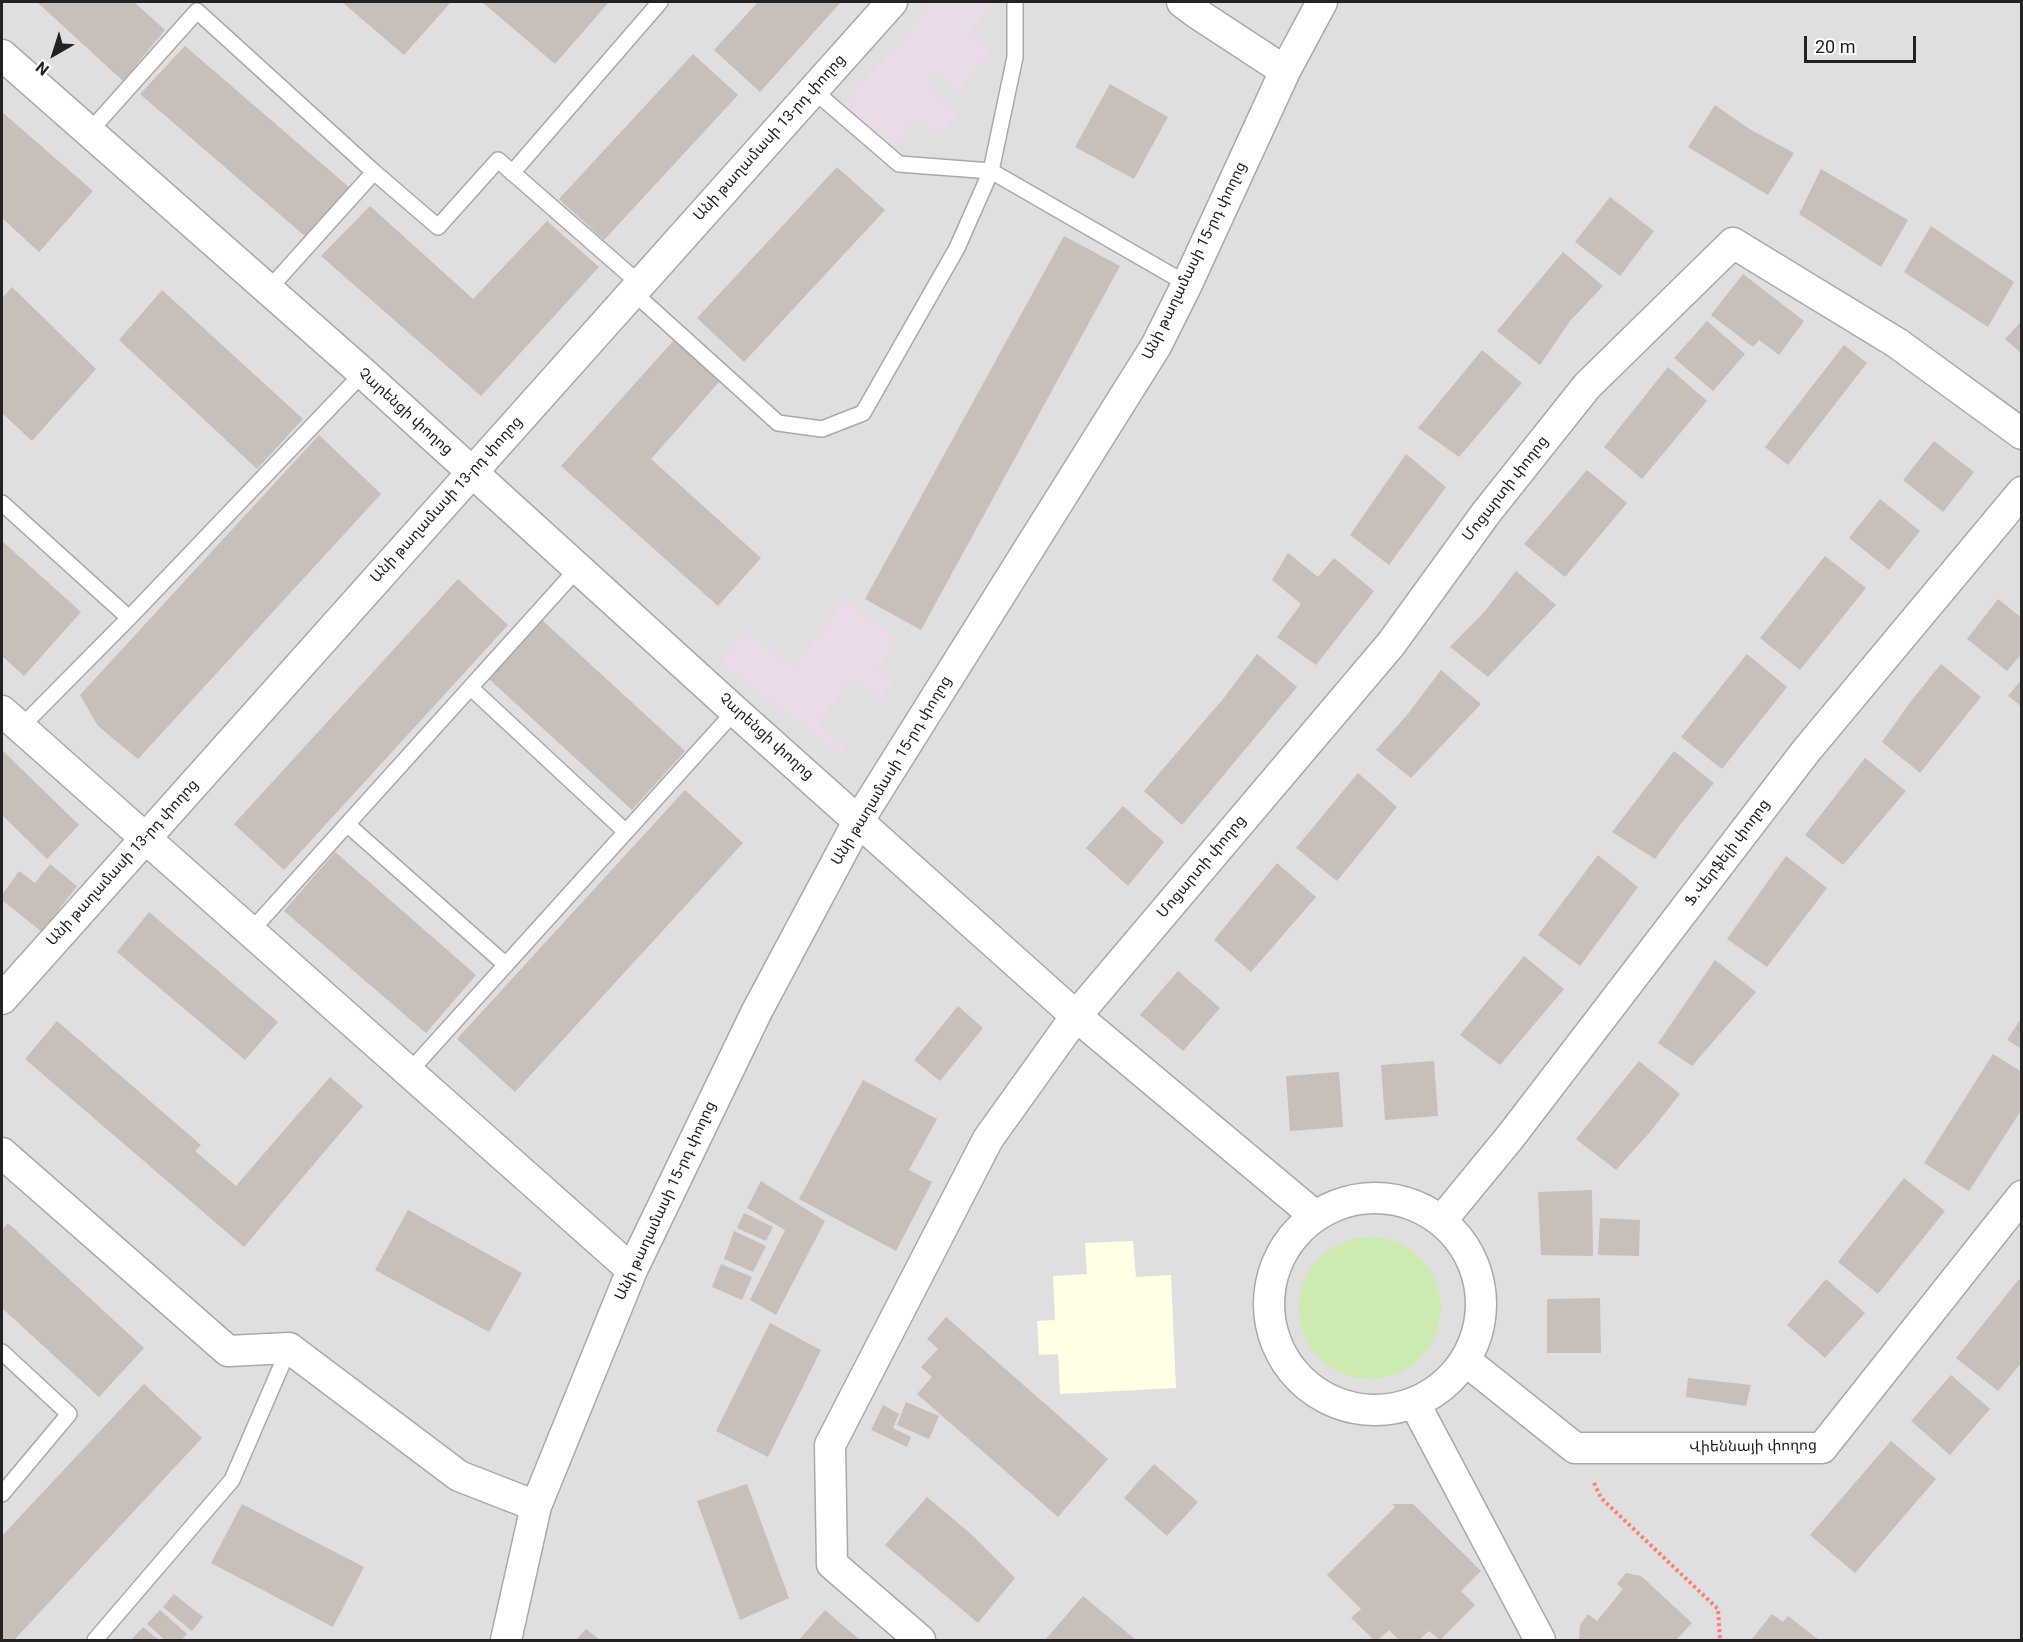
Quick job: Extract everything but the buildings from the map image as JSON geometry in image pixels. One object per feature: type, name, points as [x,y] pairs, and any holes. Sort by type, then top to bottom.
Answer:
[{"type":"street","name":"Անի թաղամասի 13-րդ փողոց","points":[[2,999],[892,2]]},
{"type":"street","name":"Անի թաղամասի 15-րդ փողոց","points":[[506,1641],[536,1506],[632,1270],[757,1011],[859,820],[1156,346],[1285,71],[1322,2]]},
{"type":"street","points":[[1196,6],[1285,71]]},
{"type":"street","name":"Չարենցի փողոց","points":[[2,54],[363,373],[735,711],[1076,1016],[1314,1215]]},
{"type":"street","name":"Մոցարտի փողոց","points":[[1076,1016],[1392,644],[1486,513],[1587,386],[1733,243],[1897,344],[2022,434]]},
{"type":"street","name":"Ֆ.Վերֆելի փողոց","points":[[1442,1220],[1511,1136],[1806,751],[2022,492]]},
{"type":"street","points":[[11,719],[632,1270]]},
{"type":"street","points":[[920,1641],[832,1564],[830,1445],[988,1139],[1076,1016]]},
{"type":"street","points":[[2,1153],[228,1351],[289,1348],[459,1476],[536,1506]]},
{"type":"street","name":"Վիեննայի փողոց","points":[[1575,1448],[1822,1448],[2022,1196]]},
{"type":"street","points":[[1379,1197],[1413,1203],[1442,1220],[1463,1243],[1477,1271],[1482,1301],[1479,1332],[1466,1361],[1444,1386],[1415,1404],[1381,1411],[1347,1407],[1315,1393],[1290,1369],[1273,1338],[1268,1304],[1273,1270],[1289,1239],[1314,1215],[1345,1201],[1379,1197]]},
{"type":"street","points":[[1466,1361],[1575,1448]]},
{"type":"street","points":[[1415,1404],[1540,1641]]},
{"type":"lane","points":[[512,173],[660,2]]},
{"type":"lane","points":[[90,131],[197,11],[438,227],[498,160],[778,423],[822,429],[863,413],[957,248],[991,171],[1015,57],[1015,2]]},
{"type":"lane","points":[[813,90],[899,164],[991,171],[1187,284]]},
{"type":"lane","points":[[268,290],[374,172]]},
{"type":"lane","points":[[11,719],[129,618],[363,373]]},
{"type":"lane","points":[[2,503],[129,618]]},
{"type":"lane","points":[[250,932],[579,567]]},
{"type":"lane","points":[[471,688],[627,832]]},
{"type":"lane","points":[[409,1072],[735,711]]},
{"type":"lane","points":[[348,825],[506,965]]},
{"type":"lane","points":[[95,1641],[232,1480],[289,1348]]},
{"type":"lane","points":[[2,1352],[69,1414],[2,1494]]},
{"type":"path","points":[[1575,1448],[1601,1498],[1718,1609],[1720,1641]]},
{"type":"shaded area","points":[[2,2],[2021,2],[2021,1640],[2,1640]]},
{"type":"shaded area","points":[[934,2],[995,2],[968,32],[991,52],[957,91],[937,73],[927,84],[959,113],[938,137],[917,119],[892,147],[843,105]]},
{"type":"shaded area","points":[[845,600],[898,640],[877,668],[893,681],[880,698],[852,678],[817,725],[847,747],[841,755],[720,664],[745,631],[794,667]]},
{"type":"shaded area","points":[[1133,1241],[1136,1277],[1171,1275],[1176,1388],[1060,1394],[1058,1354],[1039,1355],[1037,1321],[1055,1320],[1053,1276],[1087,1274],[1085,1243]]},
{"type":"green space","points":[[1370,1237],[1397,1242],[1421,1257],[1436,1281],[1441,1308],[1436,1335],[1421,1359],[1397,1374],[1370,1379],[1343,1374],[1319,1359],[1304,1335],[1299,1308],[1304,1281],[1319,1257],[1343,1242]]}]
